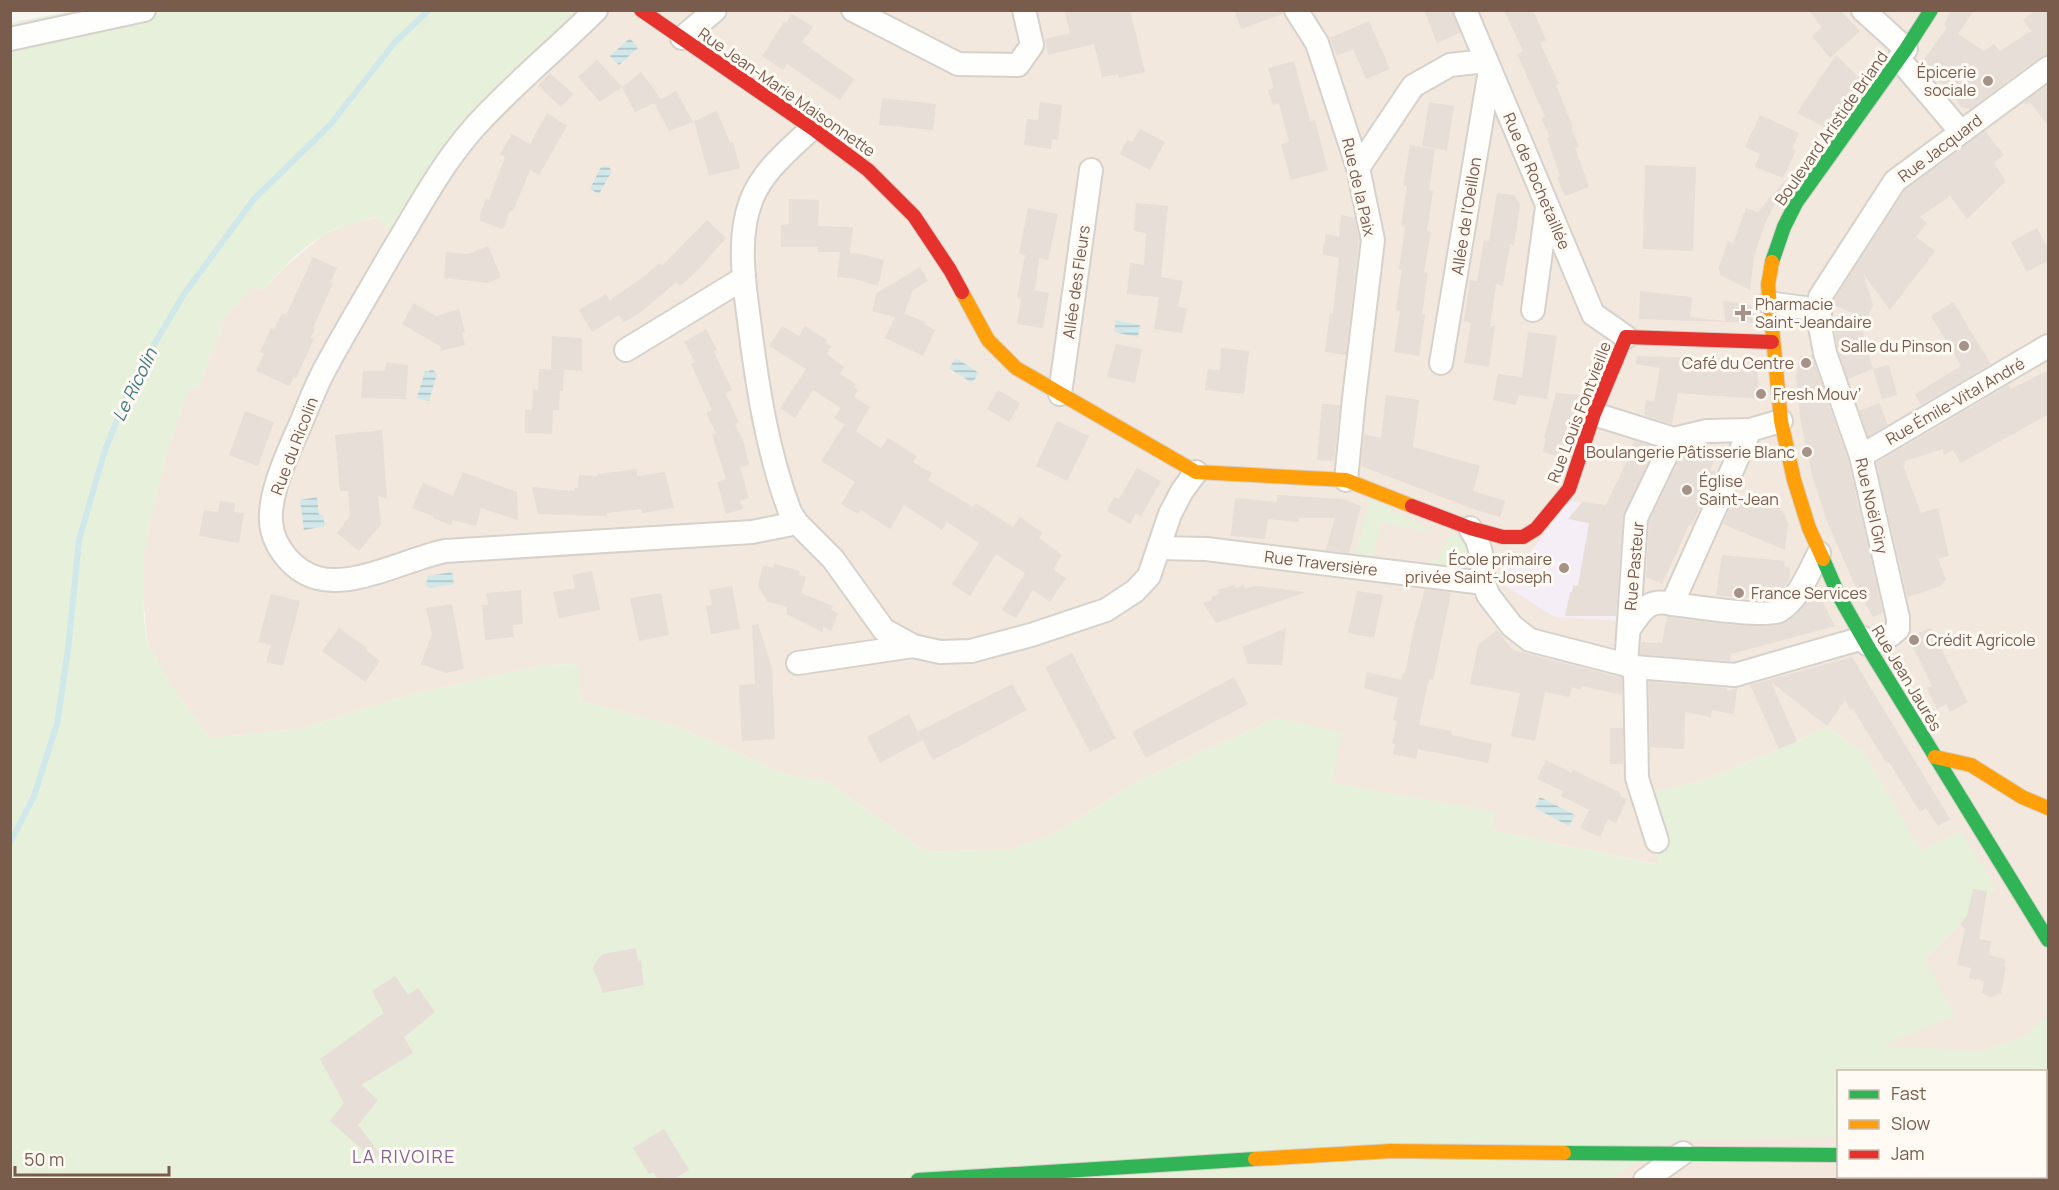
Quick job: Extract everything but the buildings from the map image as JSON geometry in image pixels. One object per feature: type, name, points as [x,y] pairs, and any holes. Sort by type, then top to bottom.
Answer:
[{"type":"main road","name":"Rue Jean-Marie Maisonnette","points":[[641,10],[812,128],[868,170],[914,216],[950,270],[988,340],[1016,368],[1196,472],[1346,480],[1470,528]]},
{"type":"main road","name":"Boulevard Aristide Briand","points":[[1772,342],[1768,285],[1772,262],[1784,227],[1796,202],[1903,54],[1931,10]]},
{"type":"main road","name":"Rue Louis Fontvieille","points":[[1470,528],[1512,537],[1523,537],[1536,529],[1569,489],[1594,414],[1626,337],[1772,342]]},
{"type":"main road","name":"Rue Jean Jaurès","points":[[1772,342],[1781,421],[1794,480],[1820,553],[1839,596],[1935,757],[2049,940]]},
{"type":"main road","points":[[1935,757],[1971,765],[2022,796],[2049,808]]},
{"type":"main road","points":[[918,1179],[1391,1151],[1837,1155]]},
{"type":"street","points":[[10,39],[144,10]]},
{"type":"street","name":"Rue du Ricolin","points":[[596,10],[472,131],[432,184],[326,367],[279,480],[272,508],[271,523],[274,537],[282,552],[303,572],[316,578],[337,581],[353,579],[445,551],[752,532],[797,524]]},
{"type":"street","points":[[682,38],[715,10]]},
{"type":"street","points":[[853,10],[958,64],[1018,65],[1032,45],[1024,10]]},
{"type":"street","name":"Rue de la Paix","points":[[1296,10],[1317,43],[1358,168],[1373,240],[1346,480]]},
{"type":"street","name":"Rue de Rochetaillée","points":[[1464,10],[1593,314],[1626,337]]},
{"type":"street","points":[[1863,10],[1903,54],[1961,132]]},
{"type":"street","points":[[1358,168],[1413,86],[1450,65],[1488,65]]},
{"type":"street","name":"Allée de l'Oeillon","points":[[1441,363],[1488,65]]},
{"type":"street","name":"Rue Jacquard","points":[[1819,310],[1820,297],[1894,181],[2049,68]]},
{"type":"street","points":[[812,128],[760,181],[750,203],[744,234],[744,278],[758,392],[786,500],[797,524],[833,559],[884,630],[913,646],[940,652],[971,651],[1106,610],[1135,591],[1149,576],[1170,514],[1182,491],[1196,472]]},
{"type":"street","name":"Allée des Fleurs","points":[[1060,394],[1091,170]]},
{"type":"street","points":[[1533,310],[1548,206]]},
{"type":"street","points":[[626,350],[744,278]]},
{"type":"street","points":[[1769,303],[1819,310]]},
{"type":"street","name":"Rue Noël Giry","points":[[1484,583],[1488,595],[1512,626],[1530,640],[1630,666],[1735,675],[1891,635],[1898,628],[1898,618],[1861,456],[1825,353],[1819,310]]},
{"type":"street","name":"Rue Émile-Vital André","points":[[1861,456],[2049,346]]},
{"type":"street","points":[[1594,414],[1674,439],[1707,431],[1750,430],[1781,421]]},
{"type":"street","points":[[1672,604],[1750,430]]},
{"type":"street","name":"Rue Pasteur","points":[[1658,841],[1636,778],[1629,629],[1636,518],[1674,439]]},
{"type":"street","points":[[1470,528],[1477,540],[1484,583]]},
{"type":"street","name":"Rue Traversière","points":[[1159,548],[1206,549],[1484,583]]},
{"type":"street","points":[[1629,629],[1647,606],[1660,601],[1761,613],[1778,612],[1794,598],[1820,553]]},
{"type":"street","points":[[798,663],[913,646]]},
{"type":"street","points":[[1645,1179],[1683,1153]]},
{"type":"shaded area","points":[[579,11],[2048,11],[2048,1179],[1608,1179],[1673,1140],[1837,1102],[1837,1178],[2047,1178],[2047,1070],[1861,1070],[1925,959],[1996,888],[1921,852],[1865,754],[1828,727],[1704,780],[1649,793],[1659,865],[1492,830],[1494,812],[1331,783],[1277,718],[1138,781],[1052,835],[1012,849],[926,852],[829,783],[785,774],[678,727],[581,701],[577,664],[545,665],[411,694],[300,729],[210,738],[171,686],[147,641],[143,595],[143,561],[149,526],[168,447],[188,390],[197,390],[222,328],[217,327],[252,286],[262,290],[323,235],[346,225],[377,217],[391,234]]},
{"type":"shaded area","name":"École primaire privée Saint-Joseph","points":[[1569,501],[1632,511],[1623,621],[1555,617],[1500,583],[1506,552],[1529,554]]},
{"type":"green space","points":[[77,10],[579,11],[391,235],[376,217],[328,233],[298,254],[262,290],[252,286],[218,326],[222,328],[197,390],[188,390],[168,447],[143,561],[144,620],[147,641],[171,686],[210,738],[300,729],[411,694],[545,665],[578,664],[581,701],[678,727],[785,774],[829,783],[926,852],[1012,849],[1052,835],[1138,781],[1277,718],[1342,732],[1332,783],[1495,812],[1492,830],[1658,865],[1648,793],[1704,780],[1828,727],[1865,754],[1921,851],[1961,831],[1996,888],[1925,959],[1955,1015],[1880,1046],[1980,1051],[2026,1036],[2048,1015],[2048,1121],[2047,1070],[1837,1070],[1837,1137],[1673,1140],[1608,1179],[11,1179],[10,23]]},
{"type":"green space","points":[[1370,498],[1428,529],[1423,531],[1381,522],[1372,561],[1355,558]]},
{"type":"green space","points":[[1453,533],[1469,544],[1474,572],[1423,565],[1437,559]]},
{"type":"water","points":[[630,38],[638,48],[619,65],[610,56]]},
{"type":"water","points":[[601,167],[610,168],[611,173],[599,194],[590,189]]},
{"type":"water","points":[[1116,320],[1140,325],[1138,337],[1114,332]]},
{"type":"water","points":[[956,358],[979,373],[972,383],[949,368]]},
{"type":"water","points":[[432,369],[437,374],[429,401],[417,398],[425,371]]},
{"type":"water","points":[[317,497],[319,515],[323,515],[325,526],[304,530],[300,500]]},
{"type":"water","points":[[452,572],[454,584],[430,588],[426,585],[428,576]]},
{"type":"water","points":[[1540,797],[1575,815],[1569,826],[1535,808]]},
{"type":"waterway","name":"Le Ricolin","points":[[10,843],[34,796],[57,724],[68,650],[79,540],[105,450],[134,378],[184,294],[254,199],[330,125],[395,42],[429,10]]},
{"type":"traffic: fast","points":[[1772,262],[1784,227],[1796,203],[1906,49],[1931,10]]},
{"type":"traffic: fast","points":[[1823,559],[1839,596],[1871,652],[2048,940]]},
{"type":"traffic: fast","points":[[1564,1153],[1837,1155]]},
{"type":"traffic: fast","points":[[918,1180],[1255,1159]]},
{"type":"traffic: slow","points":[[1772,262],[1768,285],[1781,421],[1794,480],[1809,528],[1823,559]]},
{"type":"traffic: slow","points":[[962,292],[988,340],[1016,368],[1196,472],[1346,480],[1412,506]]},
{"type":"traffic: slow","points":[[1935,757],[1971,765],[2022,797],[2048,808]]},
{"type":"traffic: slow","points":[[1255,1159],[1391,1151],[1564,1153]]},
{"type":"traffic: jam","points":[[641,10],[812,128],[868,170],[914,216],[962,292]]},
{"type":"traffic: jam","points":[[1412,506],[1470,528],[1503,537],[1523,537],[1536,529],[1569,489],[1594,414],[1626,337],[1772,342]]},
{"type":"place","name":"Épicerie sociale","points":[[1988,81]]},
{"type":"place","name":"Pharmacie Saint-Jeandaire","points":[[1743,313]]},
{"type":"place","name":"Salle du Pinson","points":[[1964,346]]},
{"type":"place","name":"Café du Centre","points":[[1806,363]]},
{"type":"place","name":"Fresh Mouv’","points":[[1761,394]]},
{"type":"place","name":"Boulangerie Pâtisserie Blanc","points":[[1807,452]]},
{"type":"place","name":"Église Saint-Jean","points":[[1687,490]]},
{"type":"place","name":"École primaire privée Saint-Joseph","points":[[1564,568]]},
{"type":"place","name":"France Services","points":[[1739,593]]},
{"type":"place","name":"Crédit Agricole","points":[[1914,640]]},
{"type":"district","name":"LA RIVOIRE","points":[[404,1157]]}]
